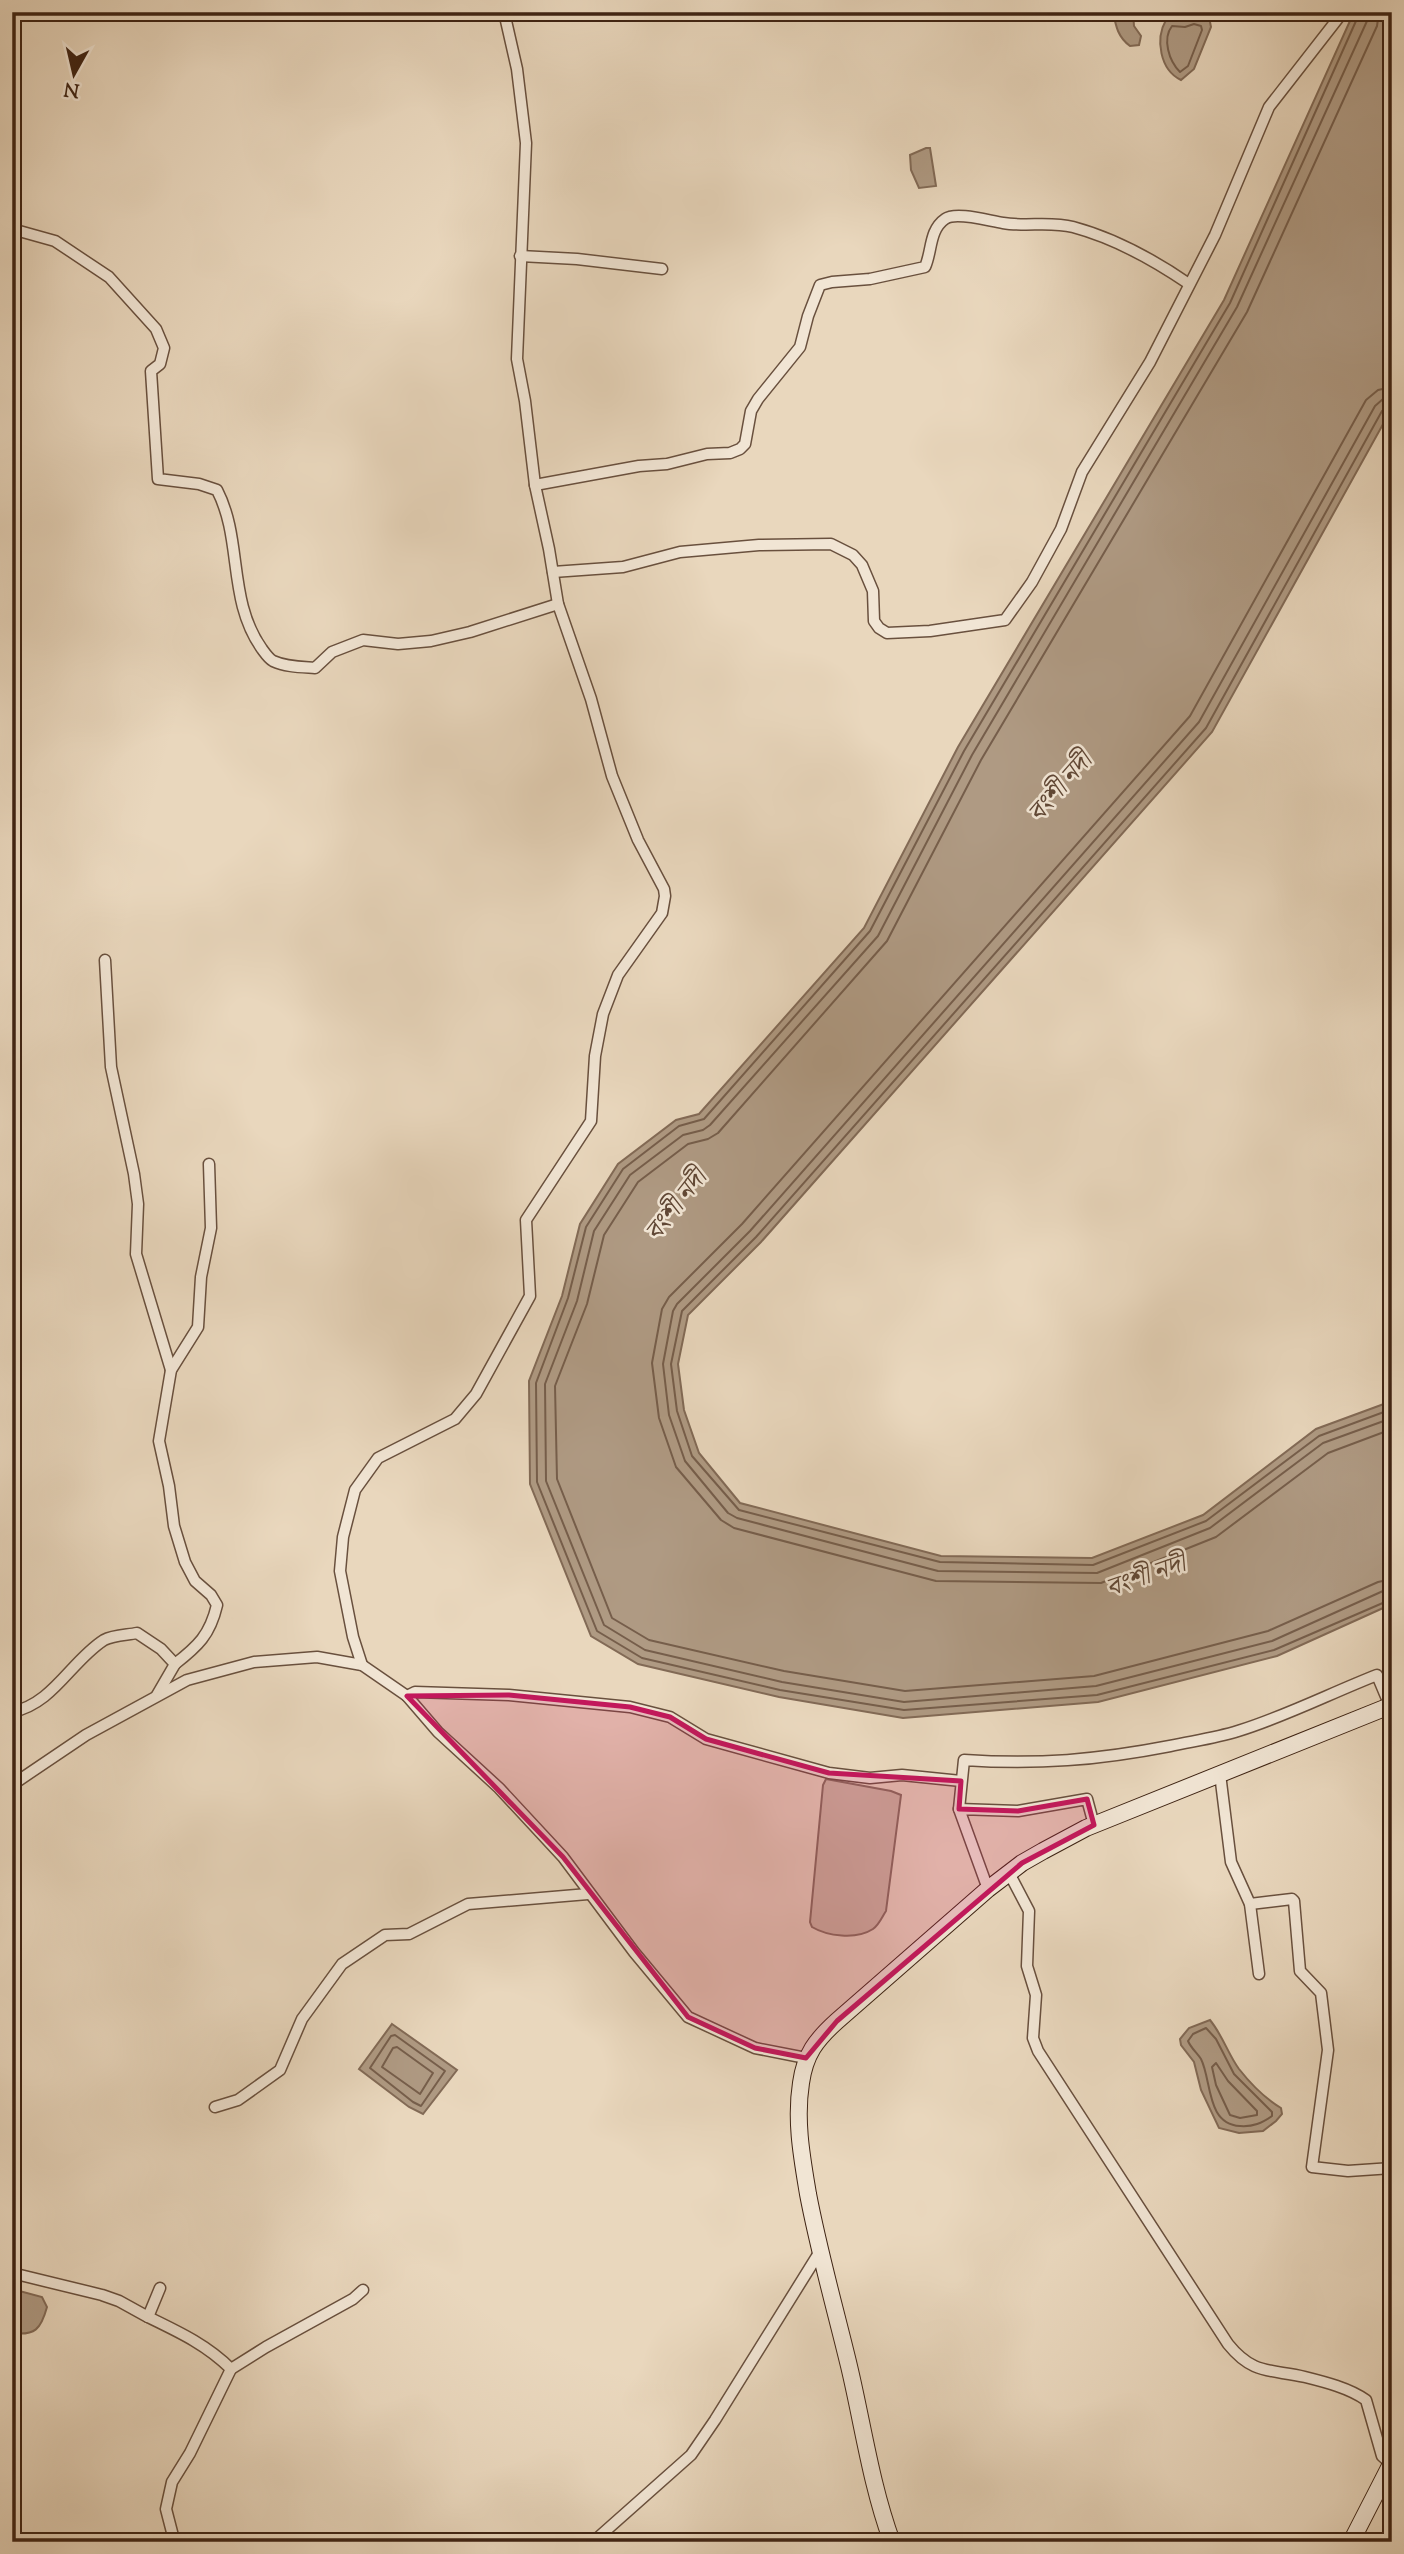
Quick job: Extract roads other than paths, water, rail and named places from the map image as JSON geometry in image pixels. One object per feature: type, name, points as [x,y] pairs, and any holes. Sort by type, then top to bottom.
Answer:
[{"type":"street","points":[[362,1665],[353,1637],[340,1571],[343,1536],[355,1490],[377,1458],[455,1419],[476,1394],[530,1296],[526,1220],[591,1122],[595,1056],[603,1014],[618,975],[662,913],[664,905],[664,888],[638,840],[612,776],[591,699],[558,604],[535,485],[517,359],[526,143],[517,69],[504,12]]},
{"type":"street","points":[[553,572],[623,567],[680,552],[759,545],[831,544],[853,555],[862,565],[873,592],[874,621],[887,633],[930,631],[1005,620],[1050,551],[1082,472],[1150,362],[1215,235],[1269,107],[1343,12]]},
{"type":"street","points":[[535,485],[639,466],[667,464],[708,454],[730,453],[740,449],[745,444],[751,411],[758,399],[800,347],[820,285],[925,267],[936,229],[944,219],[953,216],[1007,224],[1072,226],[1164,266],[1189,284]]},
{"type":"street","points":[[12,229],[55,241],[110,277],[156,329],[164,348],[160,364],[151,371],[158,479],[217,489],[225,506],[243,612],[251,633],[270,660],[292,667],[315,668],[332,652],[363,640],[398,644],[431,640],[470,632],[558,604]]},
{"type":"street","points":[[520,256],[577,259],[662,269]]},
{"type":"street","points":[[105,960],[111,1067],[138,1204],[136,1254],[171,1370]]},
{"type":"street","points":[[157,1695],[175,1664],[197,1647],[213,1623],[217,1605],[211,1595],[195,1581],[185,1562],[174,1526],[159,1440],[171,1370],[198,1327],[201,1277],[211,1228],[209,1164]]},
{"type":"street","points":[[12,1712],[22,1710],[50,1693],[78,1662],[106,1639],[137,1633],[161,1649],[175,1664]]},
{"type":"street","points":[[12,1785],[86,1735],[187,1680],[254,1662],[317,1657],[362,1665],[407,1696],[438,1732],[499,1788],[563,1857],[588,1894],[688,2017],[755,2048],[806,2058]]},
{"type":"street","points":[[892,2542],[876,2494],[857,2399],[819,2253],[798,2132],[800,2085],[806,2058],[821,2036],[1009,1873],[1043,1851],[1094,1825],[1391,1706],[1377,1675],[1250,1727],[1211,1738],[1055,1763],[964,1760],[959,1809],[988,1889]]},
{"type":"street","points":[[407,1696],[415,1692],[509,1695],[630,1707],[670,1717],[706,1739],[830,1773],[870,1778],[902,1775],[961,1782]]},
{"type":"street","points":[[1220,1774],[1231,1862],[1250,1904],[1259,1974]]},
{"type":"street","points":[[959,1809],[1018,1811],[1087,1799],[1094,1825]]},
{"type":"street","points":[[1009,1873],[1029,1911],[1027,1966],[1035,1995],[1033,2038],[1038,2051],[1228,2344],[1239,2358],[1260,2370],[1304,2377],[1356,2393],[1366,2400],[1382,2456],[1391,2463],[1351,2542]]},
{"type":"street","points":[[215,2107],[238,2099],[280,2070],[302,2019],[342,1964],[385,1935],[409,1934],[468,1904],[588,1894]]},
{"type":"street","points":[[1250,1904],[1292,1899],[1294,1901],[1300,1971],[1321,1993],[1328,2050],[1312,2167],[1348,2171],[1392,2168]]},
{"type":"street","points":[[593,2542],[691,2455],[716,2420],[819,2253]]},
{"type":"street","points":[[12,2273],[119,2301],[188,2335],[217,2355],[231,2370]]},
{"type":"street","points":[[149,2317],[160,2288]]},
{"type":"street","points":[[170,2542],[173,2536],[166,2509],[173,2482],[231,2370],[266,2347],[353,2299],[363,2290]]},
{"type":"water","points":[[1113,12],[1133,12],[1134,26],[1141,36],[1139,45],[1130,46],[1123,39]]},
{"type":"water","name":"বংশী নদী","points":[[1354,12],[1392,12],[1392,408],[1212,732],[761,1242],[688,1315],[678,1364],[684,1410],[699,1453],[740,1503],[941,1556],[1092,1558],[1203,1515],[1316,1429],[1392,1401],[1392,1604],[1277,1656],[1098,1702],[903,1718],[779,1697],[638,1664],[591,1636],[530,1484],[529,1381],[562,1296],[580,1224],[618,1164],[676,1120],[699,1114],[864,928],[958,747],[1224,300]]},
{"type":"water","points":[[1196,16],[1200,19],[1209,17],[1211,27],[1194,69],[1181,80],[1164,62],[1161,36],[1166,20],[1184,21]]},
{"type":"water","points":[[930,148],[936,186],[919,188],[911,170],[910,155]]},
{"type":"water","points":[[1210,2020],[1239,2069],[1258,2090],[1281,2108],[1282,2114],[1263,2131],[1239,2133],[1219,2128],[1201,2090],[1194,2062],[1181,2045],[1180,2039],[1189,2028]]},
{"type":"water","points":[[392,2024],[457,2070],[423,2114],[409,2107],[359,2069]]},
{"type":"water","points":[[12,2289],[42,2297],[47,2307],[39,2326],[32,2332],[12,2333]]}]
